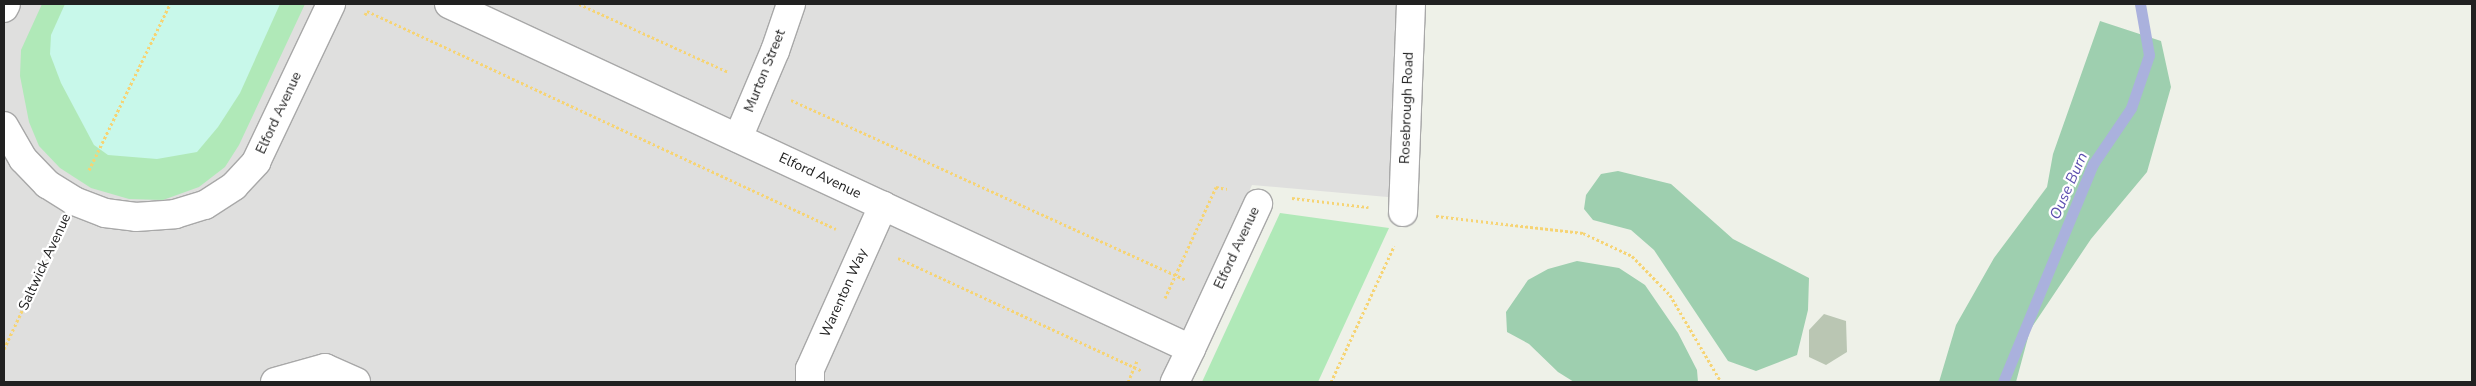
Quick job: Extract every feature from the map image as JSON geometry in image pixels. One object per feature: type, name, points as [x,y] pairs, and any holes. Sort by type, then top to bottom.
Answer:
[{"type":"street","points":[[4,8],[6,4]]},
{"type":"street","name":"Elford Avenue","points":[[449,4],[1191,348]]},
{"type":"street","name":"Murton Street","points":[[738,138],[791,4]]},
{"type":"street","name":"Rosebrough Road","points":[[1403,212],[1411,4]]},
{"type":"street","name":"Elford Avenue","points":[[4,126],[23,159],[46,184],[74,201],[105,212],[136,217],[156,216],[205,205],[234,186],[256,162],[327,12]]},
{"type":"street","name":"Elford Avenue","points":[[1176,382],[1260,199]]},
{"type":"street","name":"Warenton Way","points":[[810,382],[810,369],[883,206]]},
{"type":"street","points":[[274,382],[325,368],[356,382]]},
{"type":"path","name":"Saltwick Avenue","points":[[4,349],[170,4]]},
{"type":"path","points":[[579,4],[1216,294]]},
{"type":"path","points":[[327,12],[355,33],[367,11],[1150,375]]},
{"type":"path","points":[[1128,382],[1216,187],[1260,199]]},
{"type":"path","name":"Elford Avenue","points":[[1260,199],[1403,212],[1582,233],[1632,256],[1670,294],[1721,382]]},
{"type":"path","points":[[1331,382],[1402,228],[1403,212]]},
{"type":"shaded area","points":[[4,4],[1417,4],[1410,199],[1252,185],[1162,382],[4,382]]},
{"type":"shaded area","points":[[65,4],[280,4],[240,93],[218,127],[197,152],[157,159],[108,155],[94,145],[61,83],[50,54],[51,35]]},
{"type":"shaded area","points":[[1824,314],[1846,321],[1847,352],[1826,365],[1809,357],[1809,330]]},
{"type":"green space","points":[[42,4],[305,4],[239,145],[225,167],[199,187],[163,200],[129,199],[91,188],[60,168],[39,146],[29,122],[20,76],[21,50]]},
{"type":"green space","points":[[2100,21],[2161,41],[2171,87],[2147,172],[2091,239],[2030,330],[2016,382],[1939,382],[1956,325],[1994,258],[2047,187],[2053,154]]},
{"type":"green space","points":[[1618,171],[1671,184],[1733,239],[1809,278],[1808,310],[1797,355],[1756,371],[1728,361],[1654,250],[1631,230],[1593,220],[1584,209],[1586,195],[1601,174]]},
{"type":"green space","points":[[1280,213],[1389,228],[1318,382],[1202,382]]},
{"type":"green space","points":[[1577,261],[1619,268],[1645,285],[1678,333],[1697,370],[1698,382],[1574,382],[1558,372],[1529,344],[1507,332],[1506,312],[1528,280],[1548,269]]},
{"type":"waterway","name":"Ouse Burn","points":[[2003,382],[2093,164],[2131,108],[2149,55],[2140,4]]}]
